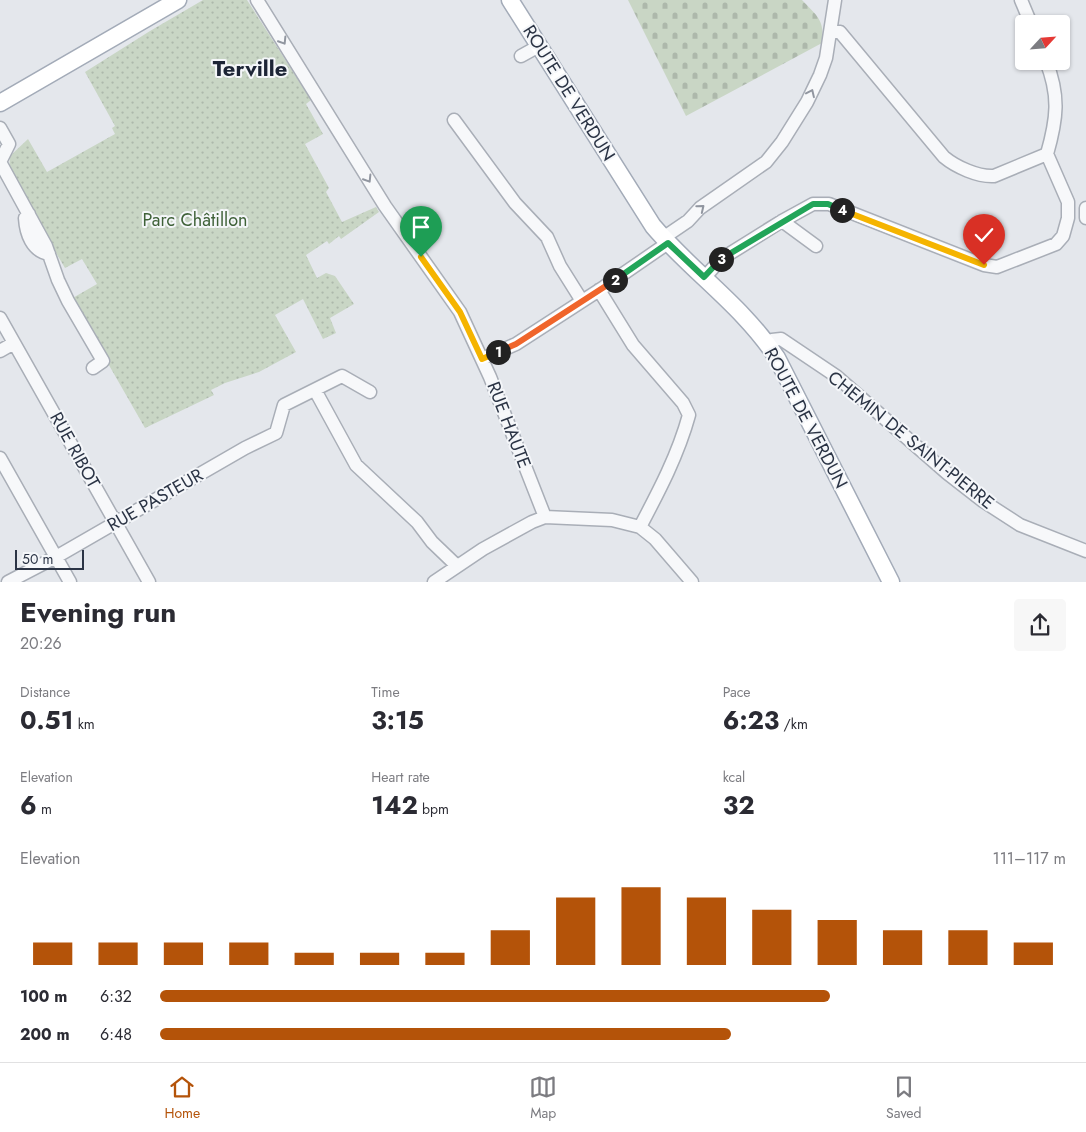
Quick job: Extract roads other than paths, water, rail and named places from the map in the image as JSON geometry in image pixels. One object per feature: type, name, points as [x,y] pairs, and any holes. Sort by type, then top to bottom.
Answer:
[{"type":"main road","points":[[0,103],[178,0]]},
{"type":"main road","name":"ROUTE DE VERDUN","points":[[510,0],[653,226],[666,241],[746,318],[767,342],[777,358],[891,582]]},
{"type":"street","name":"RUE HAUTE","points":[[257,0],[385,206],[460,312],[482,359],[545,517]]},
{"type":"street","points":[[482,359],[516,344],[599,290],[666,241],[700,208],[766,162],[782,142],[807,102],[820,75],[826,58],[835,0]]},
{"type":"street","points":[[1021,0],[1027,15]]},
{"type":"street","points":[[831,30],[840,32],[908,115],[950,162],[983,175],[994,176],[1047,154]]},
{"type":"street","points":[[521,56],[539,46]]},
{"type":"street","points":[[704,277],[721,259],[813,204],[828,204],[990,267],[998,267],[1056,244],[1063,236],[1068,218],[1068,202],[1047,154],[1056,114],[1056,92],[1049,70]]},
{"type":"street","points":[[454,120],[515,203],[547,237],[560,266],[582,301]]},
{"type":"street","points":[[0,128],[9,144],[0,162],[49,254],[61,287],[103,361],[93,368]]},
{"type":"street","points":[[1086,208],[1086,218]]},
{"type":"street","points":[[782,221],[816,246]]},
{"type":"street","points":[[599,290],[632,345],[683,402],[689,415],[685,432],[670,470],[640,527]]},
{"type":"street","name":"RUE RIBOT","points":[[0,318],[149,582]]},
{"type":"street","name":"CHEMIN DE SAINT-PIERRE","points":[[767,342],[781,339],[836,376],[947,473],[983,501],[1020,524],[1086,551]]},
{"type":"street","points":[[0,351],[14,343]]},
{"type":"street","points":[[370,392],[342,376],[315,390],[356,465],[417,522],[432,542],[458,566]]},
{"type":"street","name":"RUE PASTEUR","points":[[8,582],[245,448],[276,433],[284,405],[315,390]]},
{"type":"street","points":[[0,458],[70,582]]},
{"type":"street","points":[[434,582],[489,546],[532,522],[545,517],[612,520],[640,527],[655,539],[692,582]]},
{"type":"district","name":"Terville","points":[[250,68]]},
{"type":"park label","name":"Parc Châtillon","points":[[195,220]]}]
